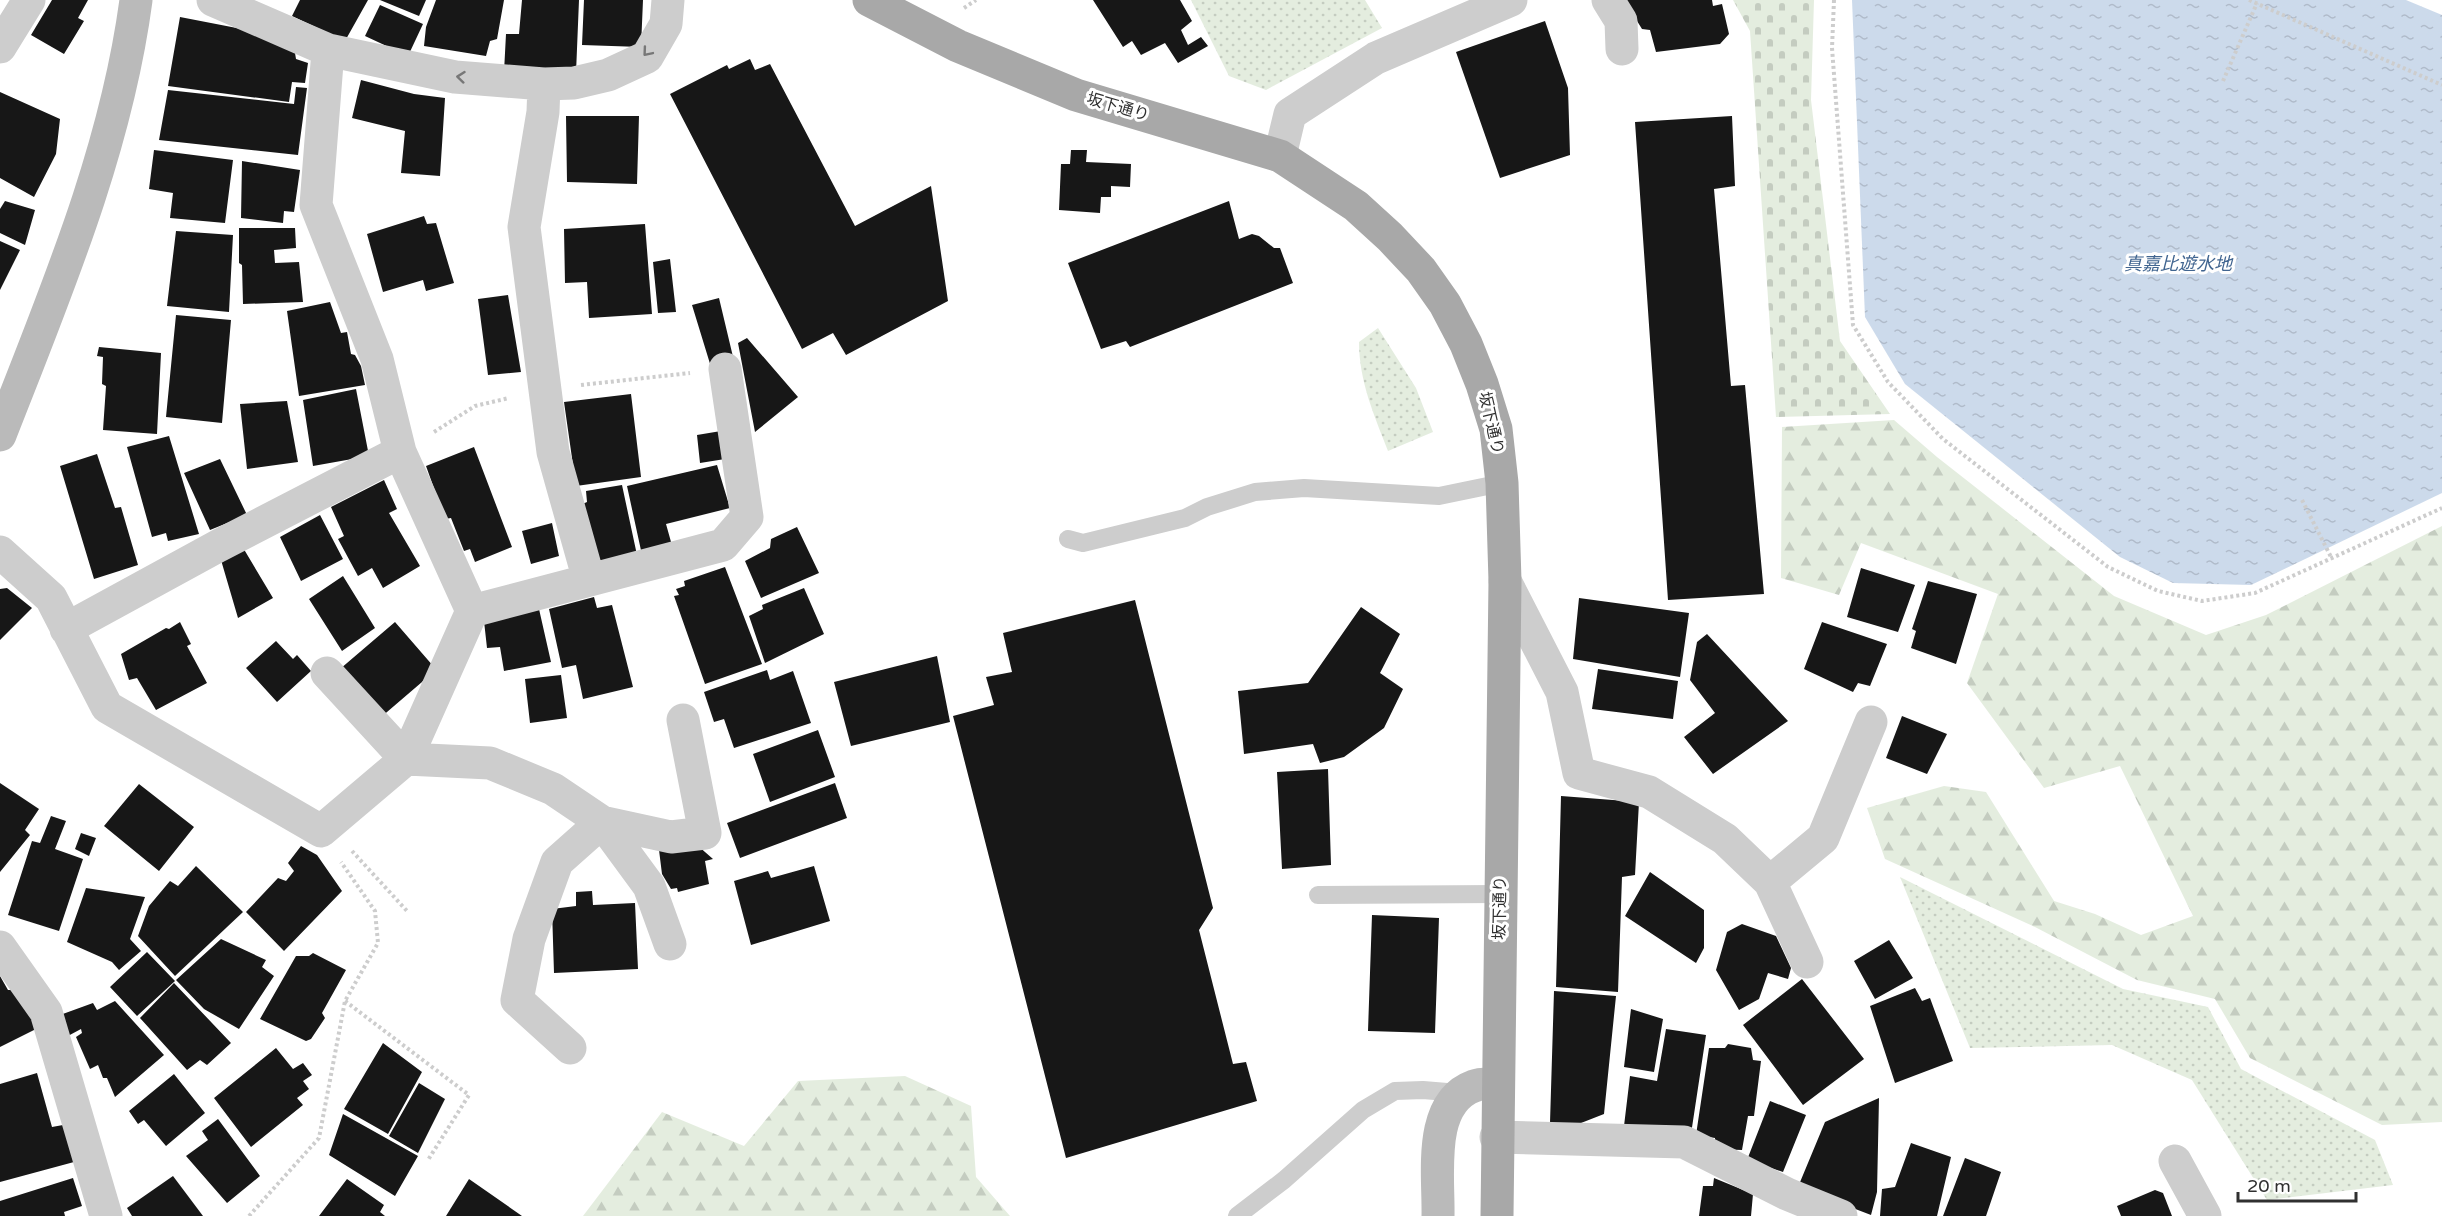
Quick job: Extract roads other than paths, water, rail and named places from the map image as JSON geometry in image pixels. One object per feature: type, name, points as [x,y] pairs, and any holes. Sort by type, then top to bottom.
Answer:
[{"type":"main road","name":"坂下通り","points":[[869,0],[958,46],[1076,95],[1168,120],[1280,156],[1356,206],[1390,237],[1421,270],[1445,304],[1466,344],[1496,429],[1502,483],[1505,581],[1496,1137],[1497,1216]]},
{"type":"street","points":[[0,47],[29,0]]},
{"type":"street","points":[[0,435],[71,251],[96,175],[119,92],[136,0]]},
{"type":"street","points":[[213,0],[328,50],[454,77],[544,84],[574,83],[608,75],[647,57],[666,24],[668,0]]},
{"type":"street","points":[[1280,156],[1290,114],[1376,58],[1511,0]]},
{"type":"street","points":[[1608,0],[1621,21],[1622,49]]},
{"type":"street","points":[[0,552],[51,598],[106,707],[321,831],[406,759],[472,611],[400,452],[377,359],[316,205],[328,50]]},
{"type":"street","points":[[544,84],[543,112],[525,227],[553,452],[589,580]]},
{"type":"street","points":[[472,611],[723,545],[747,517],[725,369]]},
{"type":"street","points":[[66,628],[400,452]]},
{"type":"street","points":[[1505,581],[1562,692],[1580,773],[1649,792],[1725,839],[1770,882],[1808,962]]},
{"type":"street","points":[[327,673],[406,759],[490,763],[553,789],[602,822],[649,886],[670,944]]},
{"type":"street","points":[[602,822],[671,837],[705,833],[682,720]]},
{"type":"street","points":[[1770,882],[1823,838],[1871,722]]},
{"type":"street","points":[[570,1048],[517,1000],[529,939],[557,862],[602,822]]},
{"type":"street","points":[[0,947],[46,1012],[106,1216]]},
{"type":"street","points":[[1438,1216],[1439,1139],[1445,1111],[1459,1093],[1476,1084],[1497,1084]]},
{"type":"street","points":[[1496,1137],[1684,1142],[1787,1194],[1840,1216]]},
{"type":"street","points":[[2175,1161],[2205,1216]]},
{"type":"lane","points":[[1068,539],[1083,543],[1185,518],[1226,500],[1275,489],[1304,488],[1439,496],[1502,483]]},
{"type":"lane","points":[[1318,895],[1501,894]]},
{"type":"lane","points":[[1237,1216],[1284,1180],[1363,1110],[1395,1091],[1423,1089],[1459,1093]]},
{"type":"water","name":"真嘉比遊水地","points":[[1852,0],[2406,0],[2442,15],[2442,493],[2251,585],[2173,583],[2120,557],[1905,384],[1865,317]]}]
